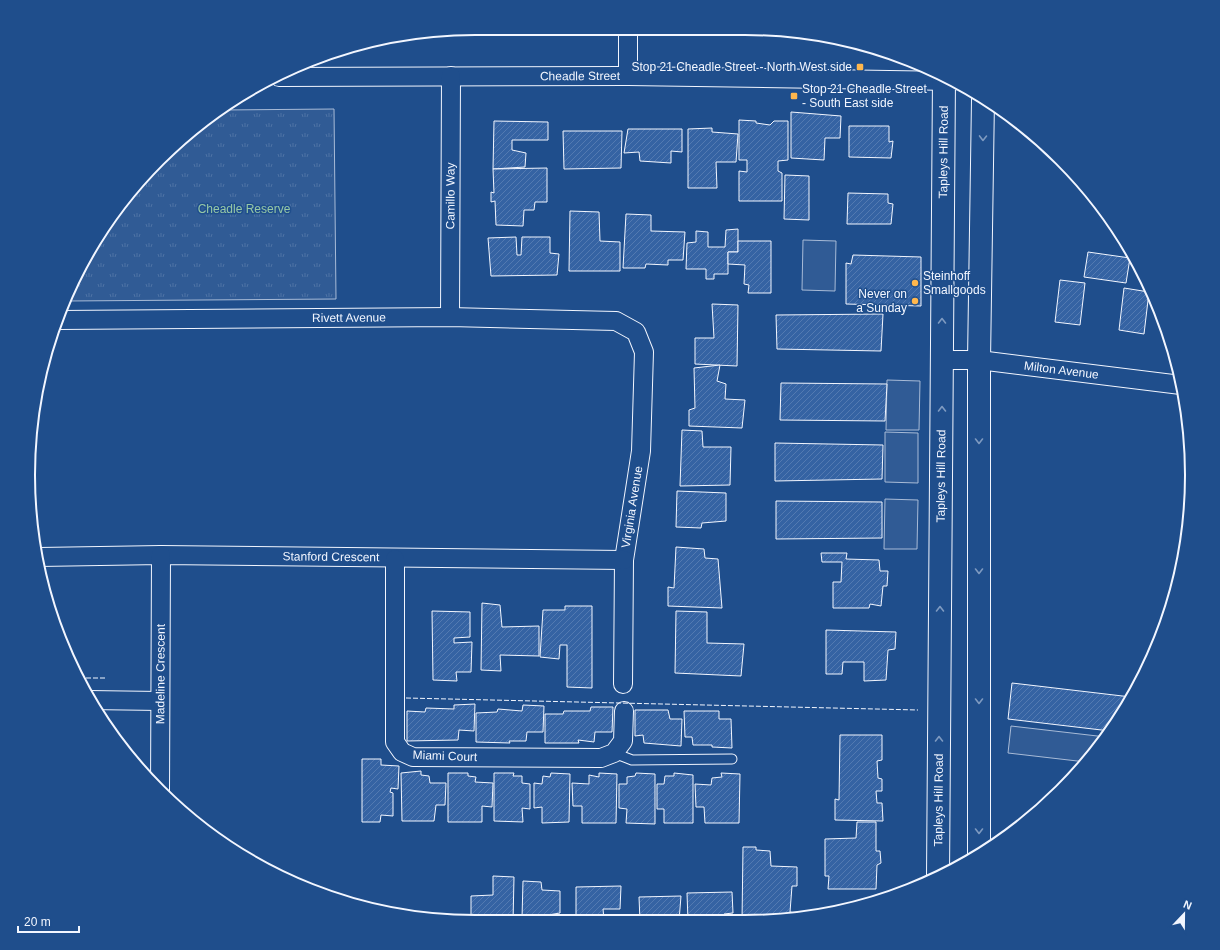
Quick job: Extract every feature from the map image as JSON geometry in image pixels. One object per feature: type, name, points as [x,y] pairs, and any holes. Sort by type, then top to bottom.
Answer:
[{"type":"main road","name":"Tapleys Hill Road","points":[[938,871],[942,360],[947,84]]},
{"type":"main road","points":[[979,847],[979,360],[983,105]]},
{"type":"street","points":[[628,35],[628,76]]},
{"type":"street","name":"Camillo Way","points":[[450,317],[451,76]]},
{"type":"street","name":"Cheadle Street","points":[[287,77],[628,76],[940,80]]},
{"type":"street","name":"Rivett Avenue","points":[[63,320],[450,317],[616,321],[636,332]]},
{"type":"street","name":"Virginia Avenue","points":[[623,684],[624,560],[641,451],[644,352],[636,332]]},
{"type":"street","name":"Milton Avenue","points":[[942,360],[979,360],[1176,384]]},
{"type":"street","name":"Stanford Crescent","points":[[42,557],[161,556],[624,560]]},
{"type":"street","name":"Madeline Crescent","points":[[160,782],[161,556]]},
{"type":"street","name":"Miami Court","points":[[395,558],[395,742],[402,752],[413,757],[601,758],[614,753]]},
{"type":"street","points":[[97,700],[160,701]]},
{"type":"street","points":[[614,753],[624,741],[624,711]]},
{"type":"lane","points":[[614,753],[632,760],[732,759]]},
{"type":"shaded area","points":[[803,240],[836,241],[835,291],[802,290]]},
{"type":"shaded area","points":[[887,380],[920,381],[919,430],[886,430]]},
{"type":"shaded area","points":[[885,432],[918,433],[918,483],[885,482]]},
{"type":"shaded area","points":[[885,499],[918,500],[917,549],[884,549]]},
{"type":"shaded area","points":[[1011,726],[1099,736],[1079,761],[1008,753]]},
{"type":"green space","name":"Cheadle Reserve","points":[[334,109],[336,299],[71,301],[80,280],[109,231],[144,185],[185,144],[230,110]]},
{"type":"building","points":[[791,112],[841,116],[840,138],[825,138],[824,160],[791,158]]},
{"type":"building","points":[[739,120],[756,121],[756,123],[770,125],[774,121],[788,121],[788,160],[778,161],[778,171],[782,173],[782,201],[739,201],[739,171],[747,172],[747,160],[739,160]]},
{"type":"building","points":[[494,121],[548,122],[548,140],[512,140],[512,150],[526,153],[525,167],[493,169]]},
{"type":"building","points":[[849,126],[889,126],[889,142],[893,141],[891,158],[849,157]]},
{"type":"building","points":[[712,128],[712,132],[738,134],[736,162],[716,162],[717,188],[688,188],[688,129]]},
{"type":"building","points":[[628,129],[682,129],[682,152],[671,151],[671,163],[640,161],[639,152],[624,153]]},
{"type":"building","points":[[563,131],[622,131],[621,168],[564,169]]},
{"type":"building","points":[[547,168],[547,202],[535,202],[534,210],[524,210],[523,226],[496,225],[495,201],[491,202],[491,192],[494,193],[493,169]]},
{"type":"building","points":[[785,175],[809,176],[809,220],[784,219]]},
{"type":"building","points":[[848,193],[888,194],[888,203],[893,204],[891,224],[847,224]]},
{"type":"building","points":[[570,211],[599,212],[600,241],[620,242],[620,271],[569,271]]},
{"type":"building","points":[[626,214],[651,215],[651,231],[685,232],[683,260],[668,260],[668,265],[646,264],[645,268],[623,268]]},
{"type":"building","points":[[738,229],[738,252],[728,252],[728,274],[714,274],[714,279],[706,279],[706,269],[686,269],[687,243],[696,242],[696,231],[708,232],[708,247],[725,247],[726,230]]},
{"type":"building","points":[[516,237],[517,255],[521,255],[522,237],[550,237],[550,253],[559,254],[557,275],[491,276],[488,238]]},
{"type":"building","points":[[738,241],[771,241],[771,293],[748,293],[749,285],[744,284],[745,265],[728,264],[728,252],[738,252]]},
{"type":"building","points":[[1088,252],[1127,258],[1129,261],[1126,283],[1084,277]]},
{"type":"building","points":[[853,255],[921,257],[921,306],[846,304],[846,263],[851,264]]},
{"type":"building","points":[[1060,280],[1085,283],[1080,325],[1055,322]]},
{"type":"building","points":[[1124,288],[1145,291],[1148,299],[1144,334],[1119,330]]},
{"type":"building","points":[[712,304],[738,305],[737,366],[695,364],[695,338],[714,338]]},
{"type":"building","points":[[883,314],[881,351],[777,349],[776,315]]},
{"type":"building","points":[[720,365],[717,381],[726,384],[725,399],[745,400],[742,428],[689,426],[689,410],[695,408],[694,368]]},
{"type":"building","points":[[781,383],[887,384],[885,421],[780,420]]},
{"type":"building","points":[[682,430],[702,431],[703,447],[731,447],[730,485],[680,486]]},
{"type":"building","points":[[775,443],[883,445],[882,479],[775,481]]},
{"type":"building","points":[[677,491],[726,493],[726,521],[702,523],[701,528],[676,527]]},
{"type":"building","points":[[776,501],[882,502],[882,538],[776,539]]},
{"type":"building","points":[[676,547],[704,549],[705,558],[718,559],[722,608],[668,606],[668,587],[674,588]]},
{"type":"building","points":[[821,553],[847,553],[846,559],[879,560],[880,571],[888,571],[887,586],[883,586],[881,606],[870,604],[869,608],[833,608],[833,582],[841,582],[842,562],[822,562]]},
{"type":"building","points":[[482,603],[500,605],[502,627],[539,626],[539,656],[500,655],[501,671],[481,670]]},
{"type":"building","points":[[565,606],[592,606],[592,688],[567,687],[567,645],[560,645],[559,659],[540,657],[543,610],[565,610]]},
{"type":"building","points":[[432,611],[470,612],[470,637],[454,638],[454,643],[472,642],[471,672],[456,672],[457,681],[433,680]]},
{"type":"building","points":[[676,611],[707,612],[707,643],[744,644],[741,676],[675,673]]},
{"type":"building","points":[[826,630],[896,632],[895,649],[888,650],[886,680],[864,681],[864,662],[843,662],[842,674],[826,674]]},
{"type":"building","points":[[1012,683],[1125,696],[1103,730],[1008,719]]},
{"type":"building","points":[[475,704],[474,731],[459,730],[458,740],[407,741],[407,711],[425,712],[426,708],[454,709],[454,705]]},
{"type":"building","points":[[523,705],[544,706],[543,732],[527,732],[526,741],[509,741],[510,743],[476,742],[476,713],[497,712],[498,709],[522,711]]},
{"type":"building","points":[[591,707],[613,707],[612,732],[595,732],[594,742],[578,740],[579,743],[545,743],[545,714],[563,714],[564,711],[590,711]]},
{"type":"building","points":[[635,710],[668,710],[670,719],[682,719],[681,746],[644,743],[643,735],[635,736]]},
{"type":"building","points":[[684,711],[719,711],[719,719],[731,719],[732,748],[712,747],[712,745],[693,745],[692,737],[685,737]]},
{"type":"building","points":[[840,735],[882,735],[882,760],[877,761],[878,778],[882,779],[882,791],[876,791],[877,803],[882,803],[883,821],[835,820],[835,799],[839,800]]},
{"type":"building","points":[[362,759],[381,759],[381,765],[399,766],[398,789],[391,788],[390,792],[393,793],[393,816],[381,815],[380,822],[362,822]]},
{"type":"building","points":[[421,771],[421,775],[429,776],[430,783],[446,783],[445,805],[436,805],[434,821],[402,821],[401,773]]},
{"type":"building","points":[[448,773],[468,773],[468,776],[476,777],[475,782],[493,783],[492,807],[482,806],[482,822],[448,822]]},
{"type":"building","points":[[494,773],[514,773],[513,776],[522,776],[522,783],[530,784],[530,809],[522,808],[523,822],[494,821]]},
{"type":"building","points":[[551,773],[570,774],[569,822],[542,823],[542,807],[534,808],[534,783],[542,784],[543,776],[550,777]]},
{"type":"building","points":[[599,773],[617,774],[616,823],[582,823],[582,806],[573,806],[572,783],[589,784],[589,775],[599,777]]},
{"type":"building","points":[[636,773],[655,774],[655,824],[626,823],[627,809],[619,808],[619,784],[627,784],[627,777],[635,776]]},
{"type":"building","points":[[674,773],[693,775],[693,823],[664,823],[664,809],[657,809],[657,784],[664,784],[665,776],[674,776]]},
{"type":"building","points":[[721,773],[740,774],[739,823],[705,823],[704,807],[696,807],[695,784],[711,785],[712,778],[722,777]]},
{"type":"building","points":[[857,822],[876,822],[876,851],[880,851],[881,863],[877,865],[876,889],[828,889],[829,876],[825,876],[825,839],[856,838]]},
{"type":"building","points":[[743,847],[756,847],[756,850],[770,851],[771,866],[797,867],[797,886],[792,886],[791,912],[742,915]]},
{"type":"building","points":[[493,876],[514,877],[513,915],[471,915],[471,896],[493,895]]},
{"type":"building","points":[[523,881],[541,882],[542,890],[560,891],[560,913],[548,915],[522,915]]},
{"type":"building","points":[[621,886],[620,909],[603,909],[604,915],[576,915],[576,887]]},
{"type":"building","points":[[732,892],[733,913],[724,915],[688,915],[687,893]]},
{"type":"building","points":[[681,896],[679,915],[640,915],[639,897]]},
{"type":"fence","points":[[84,678],[106,678]]},
{"type":"fence","points":[[406,698],[918,710]]},
{"type":"place","name":"Stop 21 Cheadle Street - North West side","points":[[860,67]]},
{"type":"place","name":"Stop 21 Cheadle Street - South East side","points":[[794,96]]},
{"type":"place","name":"Steinhoff Smallgoods","points":[[915,283]]},
{"type":"place","name":"Never on a Sunday","points":[[915,301]]}]
